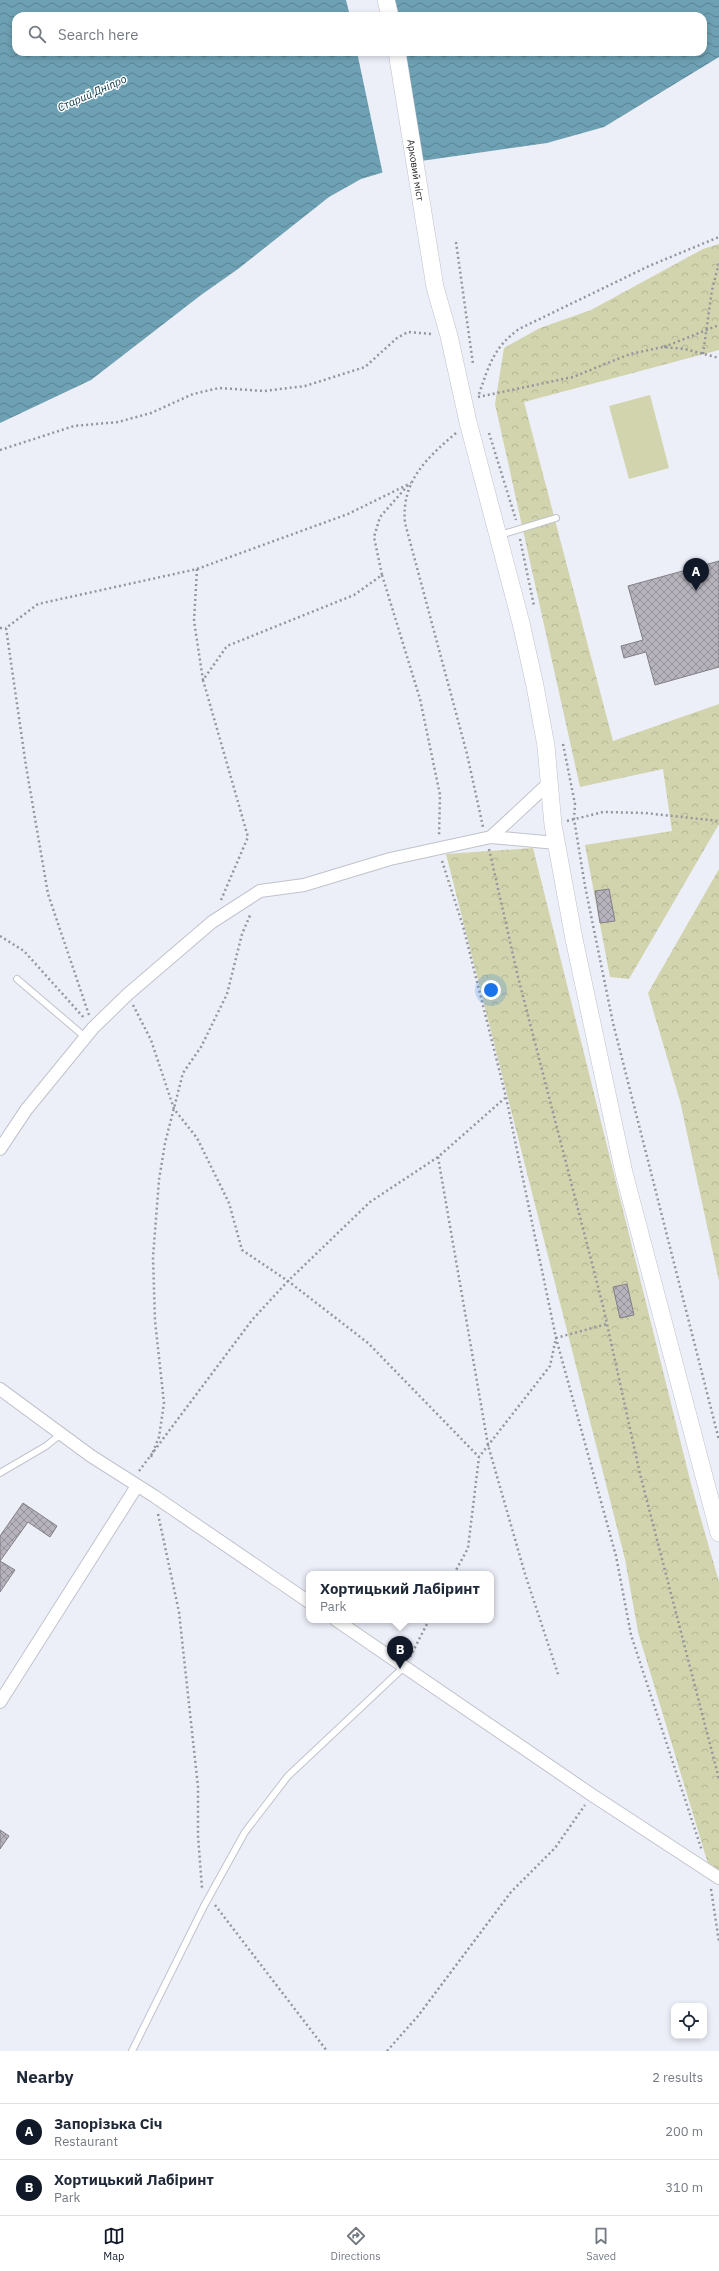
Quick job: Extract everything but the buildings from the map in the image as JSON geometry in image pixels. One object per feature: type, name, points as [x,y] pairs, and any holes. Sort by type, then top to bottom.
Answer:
[{"type":"main road","points":[[386,0],[389,12]]},
{"type":"main road","name":"Арковий міст","points":[[398,56],[435,287],[449,336],[468,422],[535,686],[546,746],[548,784],[553,826],[575,947],[624,1173],[713,1491],[719,1533]]},
{"type":"street","points":[[489,838],[548,784]]},
{"type":"street","points":[[0,1149],[26,1110],[89,1033],[128,994],[212,922],[260,891],[304,885],[390,859],[489,838],[556,843]]},
{"type":"street","points":[[0,1389],[61,1434],[306,1600]]},
{"type":"street","points":[[0,1702],[134,1483]]},
{"type":"street","points":[[340,1623],[592,1795],[714,1875]]},
{"type":"lane","points":[[498,536],[556,518]]},
{"type":"lane","points":[[17,979],[89,1033]]},
{"type":"lane","points":[[0,1473],[46,1446],[61,1434]]},
{"type":"lane","points":[[132,2051],[204,1906],[245,1832],[288,1776],[404,1667]]},
{"type":"path","points":[[719,237],[649,266],[519,329],[505,339],[492,357],[468,422],[426,459],[411,482],[380,517],[374,537],[382,575],[420,700],[440,795],[438,849],[463,926],[506,1098],[556,1338],[616,1556],[631,1635],[714,1875],[719,1942]]},
{"type":"path","points":[[456,242],[473,366]]},
{"type":"path","points":[[703,354],[712,290],[719,263]]},
{"type":"path","points":[[478,397],[573,377],[630,354],[664,347],[719,325]]},
{"type":"path","points":[[0,450],[74,426],[118,422],[151,413],[193,394],[219,388],[264,392],[305,386],[365,367],[397,338],[408,332],[449,336]]},
{"type":"path","points":[[664,347],[719,358]]},
{"type":"path","points":[[476,389],[480,404]]},
{"type":"path","points":[[487,426],[518,529],[536,613]]},
{"type":"path","points":[[0,628],[6,628],[38,604],[197,569],[348,514],[411,482]]},
{"type":"path","points":[[411,482],[403,506],[405,523],[489,838],[518,977],[607,1324],[640,1474],[719,1779]]},
{"type":"path","points":[[197,569],[194,621],[203,680],[248,837],[212,922]]},
{"type":"path","points":[[203,680],[226,646],[354,595],[382,575]]},
{"type":"path","points":[[6,628],[26,766],[48,894],[89,1033]]},
{"type":"path","points":[[563,743],[575,804],[574,819],[585,886],[613,1023],[719,1440]]},
{"type":"path","points":[[553,826],[603,812],[645,813],[719,821]]},
{"type":"path","points":[[151,1458],[160,1436],[164,1403],[155,1321],[153,1257],[159,1180],[183,1073],[201,1047],[227,994],[242,934],[260,891]]},
{"type":"path","points":[[0,936],[24,952],[89,1033]]},
{"type":"path","points":[[128,994],[151,1040],[174,1109],[197,1138],[228,1202],[242,1250],[288,1281],[368,1343],[479,1457]]},
{"type":"path","points":[[134,1483],[252,1320],[288,1281],[370,1202],[438,1157],[506,1098]]},
{"type":"path","points":[[438,1157],[488,1445],[525,1574],[559,1677]]},
{"type":"path","points":[[556,1338],[607,1324]]},
{"type":"path","points":[[456,1571],[468,1548],[479,1457],[550,1366],[556,1338]]},
{"type":"path","points":[[154,1496],[179,1612],[198,1787],[198,1836],[204,1906]]},
{"type":"path","points":[[404,1667],[427,1623]]},
{"type":"path","points":[[387,2051],[418,2016],[511,1892],[555,1848],[592,1795]]},
{"type":"path","points":[[210,1895],[219,1913],[327,2051]]},
{"type":"green space","points":[[719,244],[719,350],[524,402],[613,741],[719,704],[719,824],[629,979],[610,977],[585,845],[672,831],[663,769],[580,787],[495,404],[504,348],[540,328],[591,310],[703,249]]},
{"type":"green space","points":[[650,395],[669,468],[629,479],[609,406]]},
{"type":"green space","points":[[533,848],[692,1488],[719,1582],[719,1873],[709,1867],[638,1632],[625,1559],[446,854]]},
{"type":"green space","points":[[719,869],[719,1281],[680,1101],[648,993]]},
{"type":"water","name":"Старий Дніпро","points":[[0,0],[719,0],[719,57],[604,127],[547,143],[421,161],[361,179],[329,197],[238,269],[201,295],[91,380],[0,423]]},
{"type":"pier","points":[[346,0],[387,0],[390,12],[349,12]]},
{"type":"pier","points":[[358,56],[399,56],[422,163],[383,175]]},
{"type":"place","name":"Запорізька Січ","points":[[696,591]]},
{"type":"place","name":"Хортицький Лабіринт","points":[[400,1669]]}]
